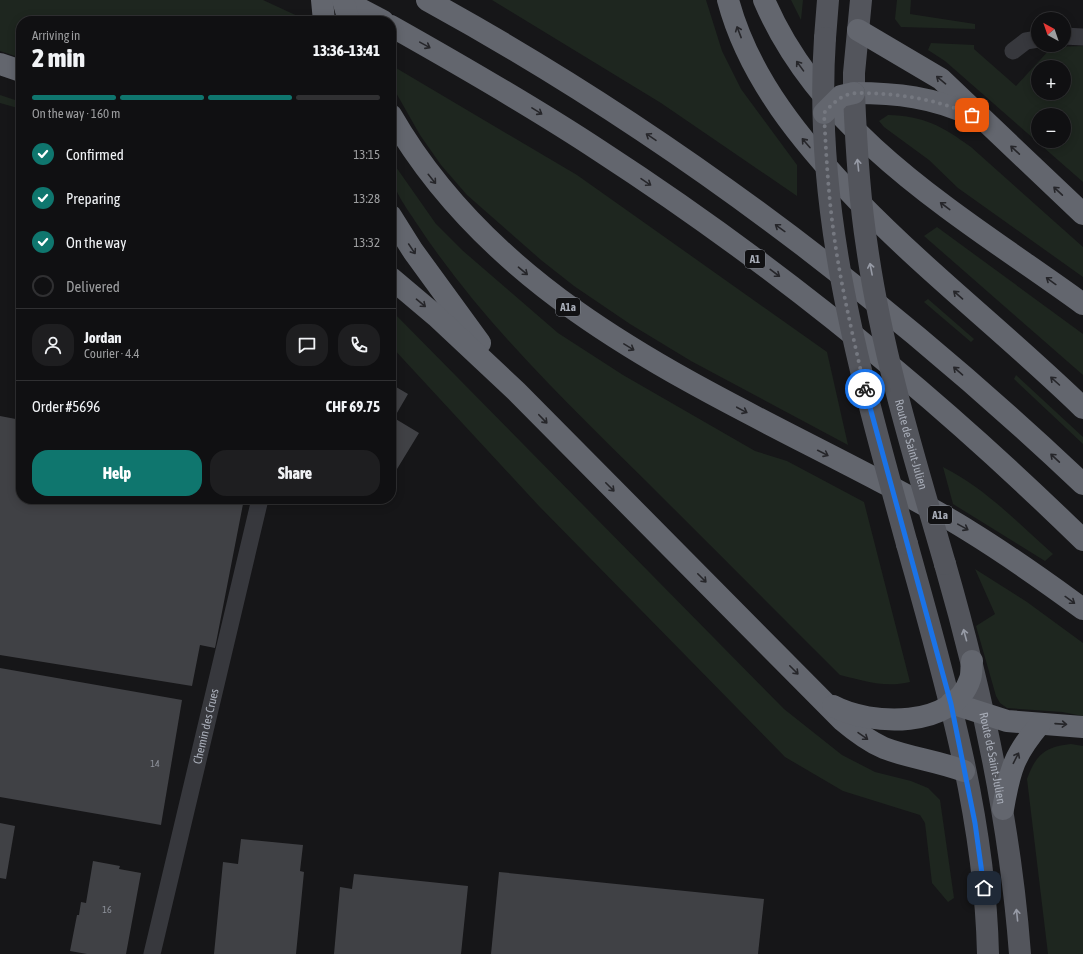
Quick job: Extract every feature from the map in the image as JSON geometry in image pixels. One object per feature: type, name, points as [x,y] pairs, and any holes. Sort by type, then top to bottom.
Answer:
[{"type":"highway","points":[[322,0],[324,16]]},
{"type":"highway","points":[[343,0],[348,16]]},
{"type":"highway","points":[[343,0],[373,16]]},
{"type":"highway","points":[[427,0],[590,96],[695,167],[808,248],[927,344],[1011,417],[1083,484]]},
{"type":"highway","points":[[728,0],[744,44],[771,94],[798,134],[835,177],[900,243],[1083,408]]},
{"type":"highway","points":[[764,0],[773,21],[791,53],[811,80],[843,117],[883,157],[946,207],[1083,304]]},
{"type":"highway","name":"A1","points":[[396,29],[499,88],[599,150],[760,263],[811,301],[933,401],[1083,540]]},
{"type":"highway","points":[[858,30],[941,79],[1083,214]]},
{"type":"highway","points":[[0,64],[16,69]]},
{"type":"highway","points":[[824,113],[841,96],[859,86],[938,102],[961,110],[990,126]]},
{"type":"highway","name":"A1a","points":[[396,124],[428,173],[469,220],[522,271],[589,322],[705,390],[875,478],[967,530],[1083,609]]},
{"type":"highway","points":[[396,224],[434,281],[516,391]]},
{"type":"highway","points":[[396,282],[436,316],[516,391],[842,720],[876,744],[892,751],[950,765],[964,771]]},
{"type":"highway","points":[[823,700],[850,714],[888,719],[926,717],[951,704],[962,693],[968,684],[972,661]]},
{"type":"highway","points":[[951,704],[1007,721],[1083,727]]},
{"type":"highway","points":[[1003,809],[1011,768],[1016,756],[1040,724]]},
{"type":"main road","points":[[828,0],[824,113],[826,166],[833,229],[845,304],[865,391],[951,704],[975,823],[983,877],[988,954]]},
{"type":"main road","name":"Route de Saint-Julien","points":[[861,0],[858,30],[859,86],[857,151],[867,247],[881,325],[915,460],[972,661],[984,714],[1003,809],[1018,919],[1020,954]]},
{"type":"street","points":[[1071,36],[1083,37]]},
{"type":"street","points":[[1013,51],[1026,41],[1031,40]]},
{"type":"street","name":"Chemin des Crues","points":[[152,954],[259,504]]},
{"type":"shaded area","points":[[0,0],[263,0],[298,16],[16,16],[16,56],[0,51]]},
{"type":"shaded area","points":[[492,0],[706,0],[722,51],[741,89],[797,165],[797,196],[661,103]]},
{"type":"shaded area","points":[[791,0],[803,0],[801,20]]},
{"type":"shaded area","points":[[897,0],[911,0],[910,14],[975,24],[975,29],[901,27],[895,19]]},
{"type":"shaded area","points":[[931,43],[974,45],[974,49],[1016,86],[1031,70],[1031,100],[1071,100],[1071,60],[1040,60],[1047,52],[1071,52],[1071,46],[1083,46],[1083,182],[1044,148],[1071,148],[1071,108],[1031,108],[1031,136],[945,61],[928,50]]},
{"type":"shaded area","points":[[396,68],[577,175],[827,352],[848,445],[691,361],[630,324],[574,286],[541,260],[467,195],[441,165],[420,135],[396,93]]},
{"type":"shaded area","points":[[0,95],[16,100],[16,108],[0,103]]},
{"type":"shaded area","points":[[888,115],[912,117],[922,120],[951,133],[971,147],[1083,247],[1083,277],[958,188],[929,160],[884,127],[879,121]]},
{"type":"shaded area","points":[[396,167],[436,224],[462,250],[558,333],[623,375],[755,451],[787,461],[864,502],[910,682],[901,684],[883,684],[840,675],[536,371],[504,336],[444,263],[404,205],[397,191]]},
{"type":"shaded area","points":[[937,227],[1083,334],[1083,375],[924,236]]},
{"type":"shaded area","points":[[928,299],[974,339],[971,342],[924,302]]},
{"type":"shaded area","points":[[396,315],[784,709],[842,755],[875,772],[911,781],[928,788],[940,800],[954,898],[948,902],[932,883],[925,823],[920,815],[843,791],[785,757],[538,505],[396,351]]},
{"type":"shaded area","points":[[1016,375],[1083,437],[1083,444],[1014,379]]},
{"type":"shaded area","points":[[943,467],[958,475],[987,496],[1014,518],[1053,554],[1045,561],[953,504]]},
{"type":"shaded area","points":[[975,569],[1027,602],[1083,643],[1083,716],[1062,712],[1007,708],[1000,703],[996,696],[976,626],[995,614]]},
{"type":"shaded area","points":[[1071,744],[1083,746],[1083,954],[1048,954],[1027,779],[1034,764],[1042,754],[1054,747]]},
{"type":"building","points":[[396,387],[408,394],[396,415]]},
{"type":"building","points":[[0,416],[16,419],[16,504],[243,504],[215,648],[200,645],[192,686],[0,655]]},
{"type":"building","points":[[396,419],[419,433],[397,469],[396,468]]},
{"type":"building","points":[[0,668],[182,700],[161,825],[0,797]]},
{"type":"building","points":[[0,823],[15,826],[6,879],[0,878]]},
{"type":"building","points":[[241,839],[303,845],[300,871],[304,872],[296,954],[214,954],[223,862],[238,864]]},
{"type":"building","points":[[93,861],[120,866],[119,869],[141,873],[126,954],[87,954],[70,951],[81,902],[86,903]]},
{"type":"building","points":[[499,872],[764,899],[758,954],[491,954]]},
{"type":"building","points":[[354,874],[468,886],[461,954],[334,954],[340,887],[352,889]]},
{"type":"way so far","points":[[865,389],[845,304],[833,229],[826,166],[824,113],[841,96],[862,93],[903,95],[921,98],[951,106],[972,115]]},
{"type":"route","points":[[865,389],[951,704],[975,823],[984,888]]}]
